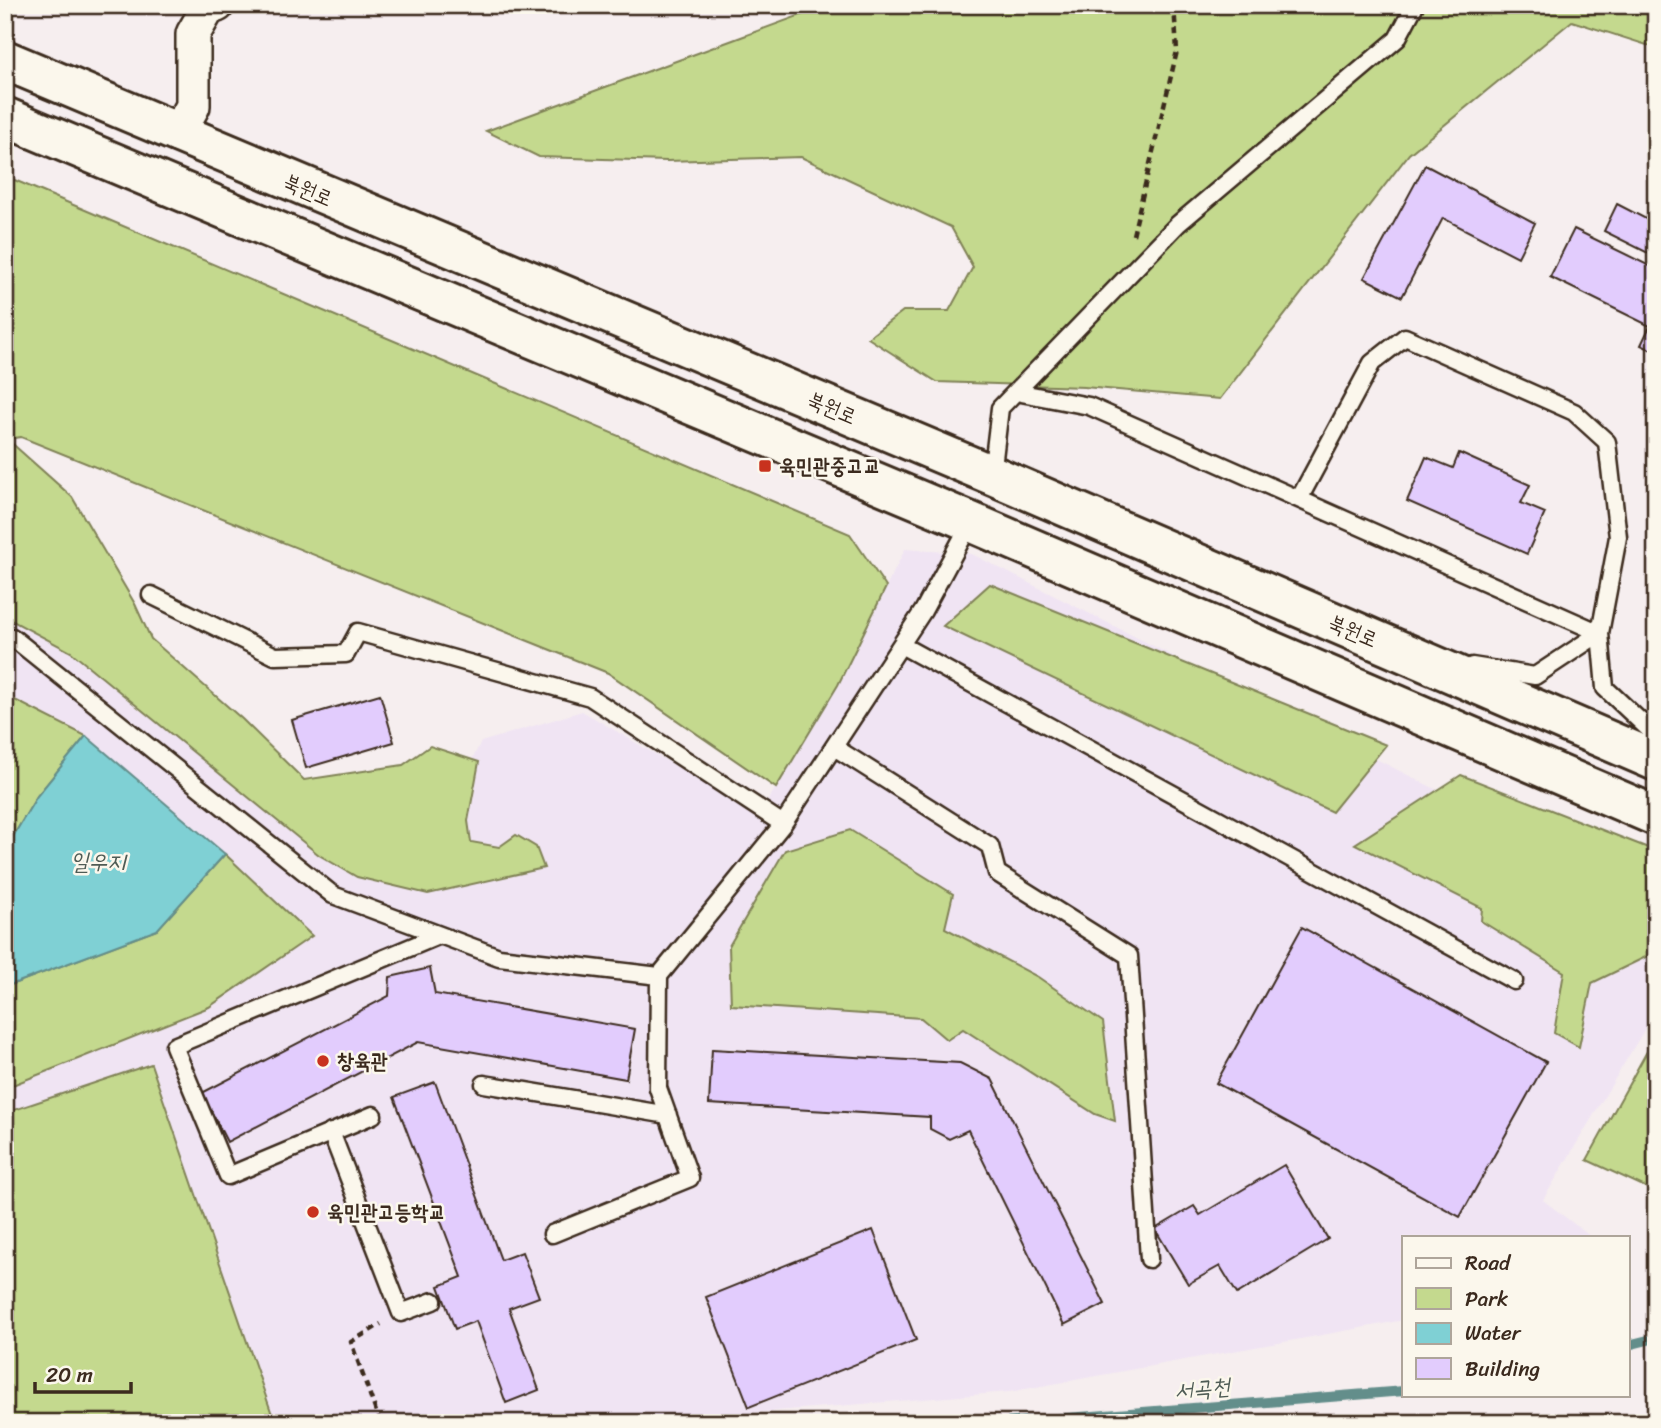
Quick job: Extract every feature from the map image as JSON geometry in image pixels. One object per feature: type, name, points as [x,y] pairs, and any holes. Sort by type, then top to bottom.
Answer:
[{"type":"street","points":[[177,135],[193,106],[193,34],[208,8],[217,5]]},
{"type":"street","name":"북원로","points":[[5,60],[177,135],[992,475],[1656,761]]},
{"type":"street","points":[[5,117],[971,522],[1656,816]]},
{"type":"street","points":[[971,522],[992,475]]},
{"type":"lane","points":[[992,475],[1000,408],[1178,224],[1397,38],[1415,5]]},
{"type":"lane","points":[[1299,499],[1372,363],[1405,337],[1574,412],[1607,442],[1618,537],[1600,633],[1605,688],[1656,736]]},
{"type":"lane","points":[[1016,392],[1089,406],[1600,633]]},
{"type":"lane","points":[[552,1234],[690,1178],[658,1088],[659,976],[783,824],[901,645],[971,522]]},
{"type":"lane","points":[[151,595],[275,656],[346,654],[358,632],[590,697],[783,824]]},
{"type":"lane","points":[[1413,657],[1535,676],[1600,633]]},
{"type":"lane","points":[[5,637],[12,637],[333,895],[499,957],[659,976]]},
{"type":"lane","points":[[901,645],[1514,981]]},
{"type":"lane","points":[[834,747],[990,846],[997,873],[1129,956],[1149,1259]]},
{"type":"lane","points":[[373,1115],[228,1176],[174,1046],[440,934]]},
{"type":"lane","points":[[485,1084],[668,1115]]},
{"type":"lane","points":[[331,1132],[401,1313],[433,1301]]},
{"type":"path","points":[[1121,284],[1177,51],[1174,5]]},
{"type":"path","points":[[380,1423],[351,1342],[401,1313]]},
{"type":"shaded area","points":[[905,549],[972,554],[1656,901],[1656,1010],[1543,1200],[1590,1236],[1402,1236],[1402,1320],[1009,1392],[626,1423],[5,1423],[5,560],[322,818],[440,824],[481,742],[582,711],[759,815],[838,685]]},
{"type":"green space","points":[[828,5],[1656,5],[1656,48],[1572,21],[1409,154],[1220,399],[1084,387],[937,382],[868,338],[903,311],[949,311],[973,267],[951,227],[801,157],[667,161],[539,157],[486,131]]},
{"type":"green space","points":[[5,176],[850,534],[886,587],[838,685],[776,788],[608,673],[21,437],[7,439],[72,497],[135,604],[151,639],[242,719],[304,780],[403,765],[430,746],[479,762],[468,821],[471,842],[499,847],[516,835],[536,847],[544,868],[428,894],[357,877],[319,855],[71,652],[5,617]]},
{"type":"green space","points":[[990,584],[1386,745],[1332,812],[943,626]]},
{"type":"green space","points":[[5,695],[86,736],[37,796],[5,850]]},
{"type":"green space","points":[[1461,775],[1656,851],[1656,952],[1592,983],[1579,1047],[1554,1033],[1564,972],[1481,921],[1482,908],[1355,844]]},
{"type":"green space","points":[[850,830],[953,894],[945,928],[1038,977],[1103,1022],[1115,1121],[1095,1114],[963,1029],[947,1040],[921,1018],[731,1005],[729,946],[785,850]]},
{"type":"green space","points":[[225,854],[312,936],[209,1007],[5,1088],[5,987],[157,930]]},
{"type":"green space","points":[[1656,1035],[1656,1192],[1587,1160]]},
{"type":"green space","points":[[151,1064],[275,1423],[5,1423],[5,1113]]},
{"type":"water","name":"일우지","points":[[86,736],[225,854],[157,930],[5,987],[5,850],[37,796]]},
{"type":"building","points":[[1425,165],[1535,223],[1518,257],[1443,218],[1402,297],[1364,278]]},
{"type":"building","points":[[1617,204],[1656,224],[1656,257],[1604,231]]},
{"type":"building","points":[[1574,229],[1656,269],[1656,352],[1641,345],[1650,326],[1550,277]]},
{"type":"building","points":[[1459,453],[1530,485],[1521,503],[1545,513],[1527,554],[1407,501],[1426,457],[1453,468]]},
{"type":"building","points":[[380,694],[394,742],[306,768],[292,720]]},
{"type":"building","points":[[1302,927],[1546,1062],[1460,1217],[1216,1083]]},
{"type":"building","name":"창육관","points":[[430,968],[435,994],[635,1029],[626,1079],[418,1042],[227,1142],[202,1093],[389,996],[390,977]]},
{"type":"building","points":[[712,1049],[960,1063],[992,1079],[1105,1304],[1064,1325],[968,1130],[949,1139],[930,1129],[930,1117],[709,1104]]},
{"type":"building","points":[[435,1082],[501,1260],[522,1252],[539,1297],[509,1308],[539,1390],[506,1403],[476,1321],[455,1329],[439,1286],[462,1277],[394,1097]]},
{"type":"building","points":[[1284,1165],[1328,1239],[1237,1294],[1220,1266],[1188,1284],[1155,1229],[1194,1206],[1200,1215]]},
{"type":"building","points":[[873,1230],[916,1340],[749,1407],[706,1297]]},
{"type":"waterway","name":"서곡천","points":[[1630,1344],[1656,1338]]},
{"type":"waterway","name":"서곡천","points":[[1004,1423],[1402,1391]]},
{"type":"place","name":"육민관중고교","points":[[765,466]]},
{"type":"place","name":"창육관","points":[[323,1061]]},
{"type":"place","name":"육민관고등학교","points":[[313,1212]]}]
